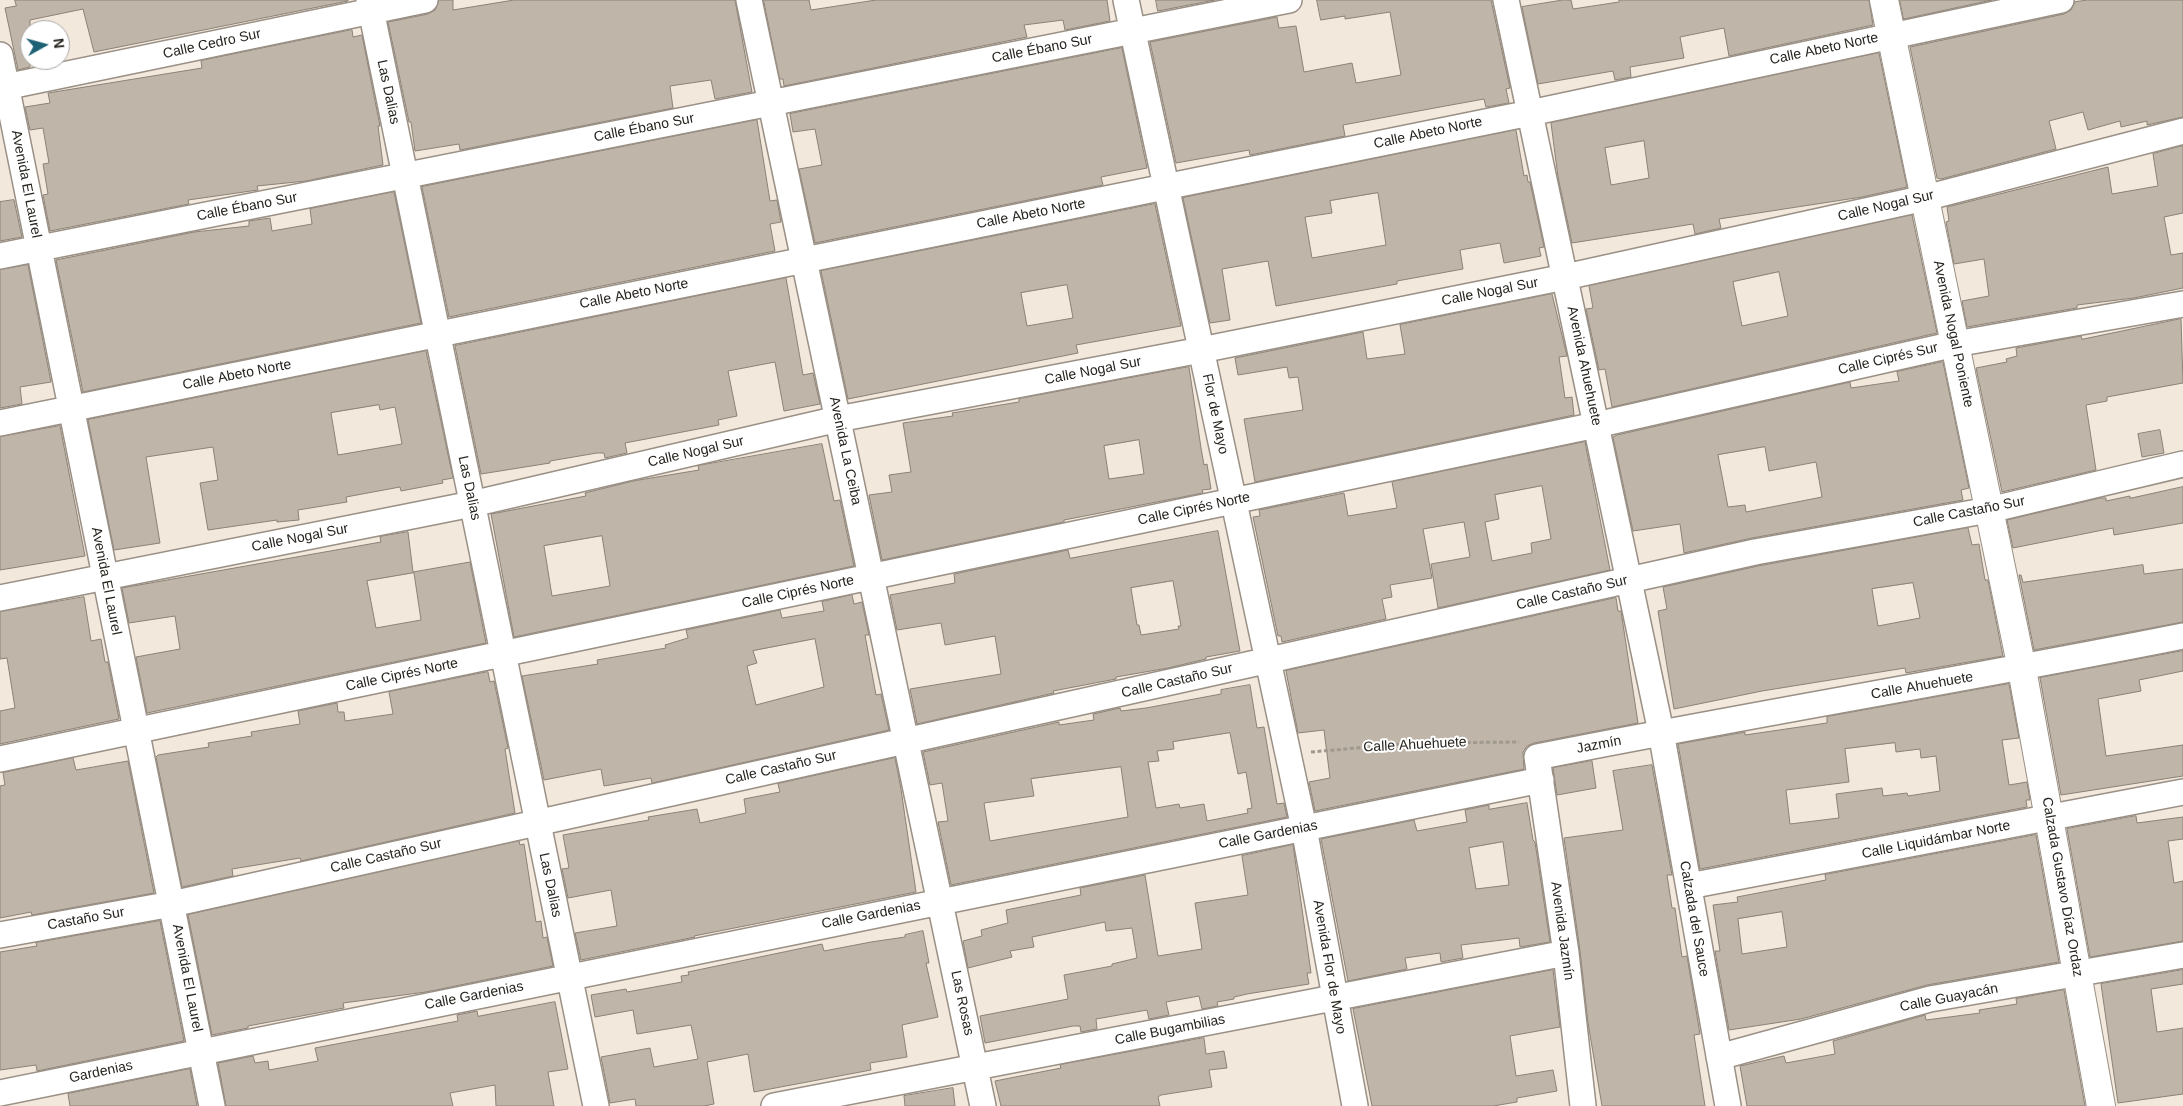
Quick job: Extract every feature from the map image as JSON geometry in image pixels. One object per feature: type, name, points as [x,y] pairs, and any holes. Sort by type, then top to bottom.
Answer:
[{"type":"street","name":"Calle Cedro Sur","points":[[3,87],[370,6],[425,0]]},
{"type":"street","name":"Avenida La Ceiba","points":[[749,0],[941,901]]},
{"type":"street","name":"Flor de Mayo","points":[[1126,0],[1304,828]]},
{"type":"street","name":"Calle Ébano Sur","points":[[0,256],[1289,0]]},
{"type":"street","name":"Avenida Ahuehuete","points":[[1506,0],[1661,732]]},
{"type":"street","name":"Avenida Nogal Poniente","points":[[1884,0],[2022,669]]},
{"type":"street","name":"Calle Abeto Norte","points":[[0,423],[1166,187],[2060,0]]},
{"type":"street","name":"Las Dalias","points":[[370,6],[596,1106]]},
{"type":"street","name":"Avenida El Laurel","points":[[0,55],[3,87],[72,408],[212,1106]]},
{"type":"street","name":"Calle Nogal Sur","points":[[0,598],[472,504],[838,419],[1201,350],[1565,276],[1925,198],[2183,131]]},
{"type":"street","name":"Calle Ciprés Sur","points":[[1596,425],[1955,344],[2183,304]]},
{"type":"street","name":"Calle Ciprés Norte","points":[[0,760],[1596,425]]},
{"type":"street","name":"Calle Castaño Sur","points":[[172,904],[1755,552],[1989,510],[2183,464]]},
{"type":"street","name":"Calle Ahuehuete","points":[[1661,732],[2022,669],[2183,636]]},
{"type":"street","name":"Calzada Gustavo Díaz Ordaz","points":[[2022,669],[2101,1106]]},
{"type":"street","name":"Jazmín","points":[[1539,768],[1661,732]]},
{"type":"street","name":"Calzada del Sauce","points":[[1661,732],[1728,1106]]},
{"type":"street","name":"Calle Gardenias","points":[[201,1051],[1304,828],[1539,768]]},
{"type":"street","name":"Avenida Jazmín","points":[[1539,768],[1566,953],[1582,1106]]},
{"type":"street","name":"Calle Liquidámbar Norte","points":[[1689,886],[2183,792]]},
{"type":"street","name":"Avenida Flor de Mayo","points":[[1304,828],[1355,1106]]},
{"type":"street","name":"Las Rosas","points":[[941,901],[983,1106]]},
{"type":"street","name":"Castaño Sur","points":[[0,935],[172,904]]},
{"type":"street","name":"Calle Bugambilias","points":[[774,1106],[1566,953]]},
{"type":"street","name":"Calle Guayacán","points":[[1719,1057],[1930,1000],[2183,955]]},
{"type":"street","name":"Gardenias","points":[[0,1093],[201,1051]]},
{"type":"path","name":"Calle Ahuehuete","points":[[1288,754],[1414,743],[1520,742],[1539,768]]},
{"type":"building","points":[[15,0],[348,0],[94,52],[83,9],[30,20],[20,20],[20,70],[18,70],[5,8],[16,6]]},
{"type":"building","points":[[439,0],[453,0],[453,10],[514,0],[735,0],[752,92],[715,99],[711,80],[670,86],[673,108],[460,150],[459,144],[415,151],[411,122],[409,122],[388,22],[428,14],[435,10]]},
{"type":"building","points":[[764,0],[809,0],[811,10],[876,0],[1107,0],[1110,21],[1065,30],[1063,20],[1024,25],[1027,37],[784,86],[783,79],[780,79]]},
{"type":"building","points":[[1156,0],[1215,0],[1158,11]]},
{"type":"building","points":[[1317,0],[1491,0],[1510,88],[1506,89],[1509,103],[1486,107],[1484,99],[1343,125],[1345,136],[1250,155],[1249,150],[1176,163],[1150,42],[1277,17],[1279,28],[1296,26],[1304,72],[1352,63],[1356,83],[1401,75],[1390,12],[1345,19],[1345,16],[1321,20]]},
{"type":"building","points":[[1571,0],[1573,9],[1619,2],[1619,0],[1869,0],[1873,25],[1729,56],[1724,28],[1680,37],[1684,58],[1630,67],[1631,77],[1615,80],[1613,71],[1538,84],[1522,7]]},
{"type":"building","points":[[1900,0],[1992,0],[1904,19]]},
{"type":"building","points":[[2088,0],[2183,0],[2183,117],[2147,125],[2147,121],[2121,127],[2120,121],[2088,130],[2083,112],[2049,121],[2056,149],[1941,179],[1937,178],[1910,47],[2064,14],[2071,10],[2075,2]]},
{"type":"building","points":[[352,30],[353,37],[362,35],[380,126],[378,126],[383,165],[306,181],[257,186],[258,190],[188,200],[189,204],[50,231],[43,195],[48,194],[43,164],[49,163],[43,128],[30,130],[25,107],[50,103],[48,93],[202,68],[201,61]]},
{"type":"building","points":[[1122,48],[1147,168],[1101,177],[1103,185],[815,243],[799,169],[822,165],[815,129],[793,132],[790,114]]},
{"type":"building","points":[[1879,53],[1907,187],[1862,197],[1719,219],[1721,228],[1695,234],[1693,224],[1572,243],[1558,177],[1551,123]],"holes":[[[1644,141],[1649,178],[1611,185],[1605,148]]]},
{"type":"building","points":[[757,120],[770,201],[777,200],[781,222],[770,224],[775,251],[449,317],[422,187]]},
{"type":"building","points":[[1516,130],[1524,176],[1527,175],[1528,182],[1530,182],[1544,247],[1539,248],[1541,256],[1504,263],[1500,243],[1460,250],[1463,269],[1397,281],[1397,284],[1276,306],[1268,261],[1222,269],[1230,320],[1210,323],[1183,198]],"holes":[[[1378,193],[1386,245],[1312,258],[1305,217],[1332,213],[1330,201]]]},
{"type":"building","points":[[2183,146],[2183,213],[2164,217],[2171,255],[2183,253],[2183,288],[2134,298],[2077,305],[2077,308],[1967,327],[1962,301],[1989,296],[1984,259],[1954,264],[1946,222],[1949,221],[1947,207],[2108,167],[2112,194],[2158,186],[2153,154]]},
{"type":"building","points":[[394,192],[421,323],[83,392],[56,260],[194,232],[249,226],[249,221],[270,218],[272,231],[312,224],[310,209]]},
{"type":"building","points":[[14,200],[22,237],[0,241],[0,202]]},
{"type":"building","points":[[1155,204],[1181,326],[1076,345],[1078,353],[848,399],[821,271]],"holes":[[[1067,285],[1073,318],[1027,326],[1021,293]]]},
{"type":"building","points":[[1912,215],[1937,333],[1612,407],[1605,369],[1599,370],[1586,309],[1593,308],[1589,286]],"holes":[[[1779,272],[1788,316],[1742,326],[1733,282]]]},
{"type":"building","points":[[28,265],[51,382],[20,387],[22,404],[0,408],[0,270]]},
{"type":"building","points":[[786,278],[803,375],[813,373],[820,404],[784,411],[775,362],[728,371],[737,416],[718,420],[719,425],[625,443],[627,453],[605,458],[604,453],[597,453],[481,474],[455,346]]},
{"type":"building","points":[[1552,294],[1567,356],[1559,357],[1565,398],[1572,397],[1574,415],[1255,482],[1244,419],[1303,410],[1298,377],[1289,378],[1287,367],[1238,375],[1235,358],[1363,332],[1367,359],[1405,354],[1400,325]]},
{"type":"building","points":[[2181,319],[2183,383],[2107,397],[2107,401],[2086,405],[2096,470],[2002,492],[1976,368],[2007,362],[2006,359],[2017,356],[2016,348],[2081,336],[2082,339]]},
{"type":"building","points":[[426,351],[453,478],[442,480],[443,483],[401,491],[400,487],[346,497],[347,502],[298,510],[299,520],[277,522],[277,520],[208,530],[200,483],[218,480],[213,447],[146,457],[160,543],[114,550],[88,420]],"holes":[[[379,405],[380,410],[395,407],[402,444],[338,455],[331,413]]]},
{"type":"building","points":[[1943,362],[1969,488],[1961,490],[1963,500],[1752,538],[1684,553],[1680,524],[1633,531],[1613,437],[1850,382],[1851,388],[1899,381],[1897,372]],"holes":[[[1765,447],[1769,471],[1816,462],[1822,497],[1746,512],[1745,505],[1728,507],[1718,455]]]},
{"type":"building","points":[[1189,367],[1204,465],[1207,464],[1211,489],[1202,490],[1203,493],[1064,520],[1064,522],[882,560],[869,495],[892,492],[889,475],[911,472],[903,423],[953,416],[952,413],[1019,402],[1019,399]],"holes":[[[1139,440],[1144,474],[1109,479],[1104,446]]]},
{"type":"building","points":[[60,426],[85,556],[0,570],[0,437]]},
{"type":"building","points":[[2160,430],[2164,453],[2142,457],[2138,434]]},
{"type":"building","points":[[1585,442],[1610,570],[1438,608],[1431,564],[1470,557],[1464,522],[1423,529],[1432,578],[1390,585],[1392,597],[1382,599],[1386,619],[1282,642],[1281,636],[1278,636],[1253,517],[1260,516],[1259,510],[1344,493],[1348,516],[1397,508],[1392,482]],"holes":[[[1542,486],[1551,539],[1531,543],[1532,553],[1492,561],[1485,522],[1499,519],[1495,495]]]},
{"type":"building","points":[[822,444],[834,501],[840,500],[854,566],[514,637],[491,514],[586,496],[585,493],[633,481],[699,470],[698,466]],"holes":[[[602,536],[610,586],[552,596],[544,546]]]},
{"type":"building","points":[[2183,487],[2183,523],[2114,535],[2113,528],[2013,548],[2007,520],[2100,498],[2106,498],[2106,501],[2130,496],[2130,498]]},
{"type":"building","points":[[1968,528],[1972,545],[1979,544],[1985,580],[1988,580],[2003,656],[1906,673],[1905,668],[1762,691],[1674,709],[1658,611],[1667,609],[1663,587],[1758,566]],"holes":[[[1913,583],[1920,618],[1878,626],[1872,589]]]},
{"type":"building","points":[[1218,531],[1240,651],[1206,657],[1206,659],[1168,668],[1053,691],[1054,693],[917,724],[910,689],[1001,674],[995,636],[945,645],[941,623],[897,630],[890,595],[955,583],[954,574],[1068,550],[1070,558]],"holes":[[[1173,581],[1181,626],[1178,626],[1179,629],[1141,635],[1139,625],[1137,625],[1131,588]]]},
{"type":"building","points":[[408,532],[413,572],[470,562],[486,643],[147,713],[136,657],[180,649],[175,616],[129,623],[122,588],[381,542],[380,537]],"holes":[[[414,573],[421,620],[376,628],[367,581]]]},
{"type":"building","points":[[2143,565],[2144,574],[2183,569],[2183,622],[2034,650],[2019,575],[2021,575],[2023,582]]},
{"type":"building","points":[[852,595],[854,604],[862,602],[869,635],[865,635],[876,695],[881,694],[889,730],[652,783],[651,778],[604,786],[601,769],[544,780],[522,676],[598,664],[597,660],[666,648],[665,645],[688,638],[686,630],[780,610],[782,618],[824,611],[822,602]],"holes":[[[815,639],[824,687],[756,705],[747,666],[757,663],[753,651]]]},
{"type":"building","points":[[84,597],[91,641],[101,639],[105,662],[108,662],[119,719],[0,744],[0,711],[15,708],[7,658],[0,659],[0,612]]},
{"type":"building","points":[[1616,598],[1618,611],[1621,611],[1638,723],[1534,743],[1527,746],[1523,752],[1524,769],[1315,811],[1309,782],[1330,778],[1324,730],[1298,733],[1286,671]]},
{"type":"building","points":[[2183,651],[2183,671],[2139,680],[2141,691],[2098,699],[2106,756],[2183,745],[2183,776],[2061,795],[2040,678]]},
{"type":"building","points":[[488,672],[490,682],[494,681],[508,748],[505,749],[515,813],[301,861],[300,858],[232,869],[233,876],[182,887],[156,757],[158,755],[209,747],[208,743],[252,736],[251,732],[300,724],[298,711],[337,703],[338,712],[344,712],[345,721],[393,714],[389,692]]},
{"type":"building","points":[[2009,684],[2019,738],[2002,740],[2009,785],[2027,782],[2030,800],[2026,800],[2027,807],[1700,869],[1678,744],[1745,732],[1745,735],[1827,723],[1827,717]],"holes":[[[1895,743],[1896,752],[1920,749],[1921,758],[1936,756],[1940,791],[1908,796],[1907,793],[1883,796],[1882,788],[1836,794],[1839,818],[1790,824],[1786,790],[1849,782],[1845,749]]]},
{"type":"building","points":[[1250,685],[1257,728],[1264,727],[1277,804],[1284,803],[1287,817],[951,885],[938,822],[948,821],[942,783],[930,785],[923,752],[1059,722],[1059,725],[1094,720],[1093,714],[1120,708],[1121,711],[1146,708],[1221,694],[1221,690]],"holes":[[[1230,733],[1238,774],[1246,772],[1252,808],[1247,809],[1248,813],[1207,821],[1204,804],[1180,808],[1179,804],[1156,808],[1148,762],[1159,761],[1157,751],[1174,749],[1173,742]],[[1121,767],[1128,817],[990,841],[984,803],[1034,796],[1031,779]]]},
{"type":"building","points":[[73,758],[76,770],[128,761],[154,893],[32,915],[31,912],[0,918],[0,786],[5,785],[3,773]]},
{"type":"building","points":[[895,758],[916,892],[581,960],[575,933],[617,926],[611,890],[568,898],[562,869],[569,868],[563,835],[649,820],[648,817],[697,809],[700,823],[746,813],[744,799],[780,792],[778,784]]},
{"type":"building","points":[[1592,761],[1596,788],[1557,795],[1553,768]]},
{"type":"building","points":[[1652,765],[1672,875],[1667,875],[1672,908],[1675,908],[1682,957],[1687,956],[1700,1034],[1694,1035],[1705,1106],[1602,1106],[1588,1023],[1564,838],[1623,830],[1613,771]]},
{"type":"building","points":[[1527,803],[1533,840],[1535,842],[1550,942],[1520,947],[1519,938],[1461,945],[1463,958],[1441,962],[1440,953],[1405,958],[1407,969],[1348,981],[1321,839],[1414,820],[1417,831],[1467,822],[1465,810],[1489,805],[1489,809]],"holes":[[[1503,842],[1509,885],[1476,889],[1469,848]]]},
{"type":"building","points":[[2136,816],[2137,823],[2183,817],[2183,839],[2168,841],[2174,883],[2183,881],[2183,941],[2090,957],[2067,829]]},
{"type":"building","points":[[2036,835],[2059,962],[1927,985],[1801,1019],[1729,1030],[1715,951],[1720,951],[1713,905],[1738,902],[1737,897],[1826,880],[1825,875]],"holes":[[[1782,912],[1787,947],[1742,954],[1738,919]]]},
{"type":"building","points":[[519,841],[520,845],[524,844],[536,922],[541,921],[543,938],[547,937],[553,966],[426,992],[343,1003],[344,1008],[248,1026],[248,1028],[212,1035],[188,915]]},
{"type":"building","points":[[1293,845],[1311,973],[1307,973],[1309,984],[1234,997],[1234,999],[1217,1002],[1218,1006],[1202,1009],[1199,996],[1166,1002],[1169,1015],[1149,1019],[1147,1010],[1096,1019],[1097,1029],[1081,1032],[1080,1026],[1073,1026],[985,1043],[980,1016],[1068,999],[1064,975],[1112,966],[1112,964],[1137,958],[1132,928],[1106,931],[1105,922],[1032,937],[1034,947],[1010,951],[1012,957],[968,968],[963,941],[982,936],[981,930],[1008,923],[1006,910],[1081,895],[1080,888],[1145,875],[1158,956],[1202,949],[1195,903],[1248,895],[1242,856]]},
{"type":"building","points":[[160,921],[184,1041],[37,1071],[36,1065],[0,1070],[0,952],[37,946],[36,943]]},
{"type":"building","points":[[923,931],[929,963],[926,963],[938,1017],[902,1025],[907,1057],[870,1063],[871,1070],[754,1092],[748,1054],[707,1062],[714,1104],[704,1106],[636,1106],[635,1099],[610,1103],[601,1057],[650,1048],[654,1067],[698,1059],[691,1025],[637,1034],[633,1010],[595,1017],[591,995],[626,989],[627,992],[682,982],[681,976],[689,975],[688,972],[822,944],[824,951],[905,937],[905,935]]},
{"type":"building","points":[[1553,970],[1560,1027],[1510,1036],[1516,1076],[1553,1070],[1557,1091],[1517,1098],[1517,1102],[1493,1106],[1372,1106],[1353,1009]]},
{"type":"building","points":[[2183,970],[2183,984],[2151,989],[2157,1032],[2183,1028],[2183,1094],[2118,1103],[2101,984]]},
{"type":"building","points":[[2064,990],[2085,1106],[1747,1106],[1740,1066],[1784,1056],[1786,1063],[1835,1054],[1833,1041],[1925,1015],[1926,1020],[1980,1013],[1979,1010],[2017,1004],[2016,999]]},
{"type":"building","points":[[555,1002],[568,1069],[548,1072],[554,1106],[496,1106],[495,1085],[450,1093],[453,1106],[226,1106],[218,1063],[253,1056],[255,1063],[268,1061],[269,1070],[318,1061],[315,1048],[458,1021],[457,1015],[477,1011],[478,1016]]},
{"type":"building","points":[[1204,1038],[1206,1054],[1224,1051],[1227,1068],[1209,1070],[1212,1087],[1161,1095],[1158,1097],[1160,1106],[1001,1106],[995,1081],[1061,1068],[1060,1065]]},
{"type":"building","points":[[190,1069],[197,1106],[70,1106],[68,1094]]},
{"type":"building","points":[[953,1088],[955,1106],[905,1106],[904,1096]]}]
